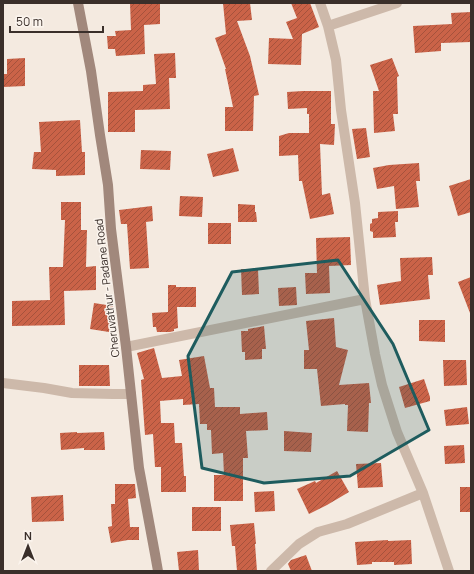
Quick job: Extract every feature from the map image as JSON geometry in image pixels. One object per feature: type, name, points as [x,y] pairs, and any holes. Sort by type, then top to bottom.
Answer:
[{"type":"main road","name":"Cheruvathur - Padane Road","points":[[78,3],[91,70],[108,185],[110,229],[126,347],[138,468],[156,554],[158,571]]},
{"type":"street","points":[[320,3],[328,26],[336,60],[341,110],[354,196],[365,299],[382,385],[397,432],[422,493],[449,571]]},
{"type":"street","points":[[328,26],[397,3]]},
{"type":"street","points":[[126,347],[365,299]]},
{"type":"street","points":[[3,383],[72,393],[131,394]]},
{"type":"street","points":[[271,571],[299,544],[318,532],[347,524],[422,493]]},
{"type":"highlighted area","points":[[338,260],[393,344],[429,430],[350,476],[264,483],[202,468],[188,356],[232,272]]},
{"type":"building","points":[[130,3],[160,3],[160,24],[144,25],[145,54],[116,56],[115,49],[108,49],[107,36],[116,36],[115,31],[131,30]]},
{"type":"building","points":[[223,3],[250,3],[252,20],[237,21],[250,56],[259,95],[254,96],[253,131],[225,131],[225,107],[233,107],[226,69],[215,38],[226,34]]},
{"type":"building","points":[[291,3],[310,3],[319,27],[302,34],[301,65],[268,64],[269,38],[293,39],[286,22],[297,18]]},
{"type":"building","points":[[471,12],[471,42],[441,43],[441,51],[415,53],[413,26],[452,24],[451,13]]},
{"type":"building","points":[[175,53],[176,78],[169,78],[170,109],[135,110],[135,132],[108,132],[108,92],[143,91],[143,85],[156,84],[154,54]]},
{"type":"building","points":[[25,58],[25,86],[3,87],[3,74],[7,74],[7,59]]},
{"type":"building","points":[[392,58],[399,76],[397,77],[398,114],[393,114],[395,131],[374,133],[373,91],[379,91],[370,65]]},
{"type":"building","points":[[331,91],[331,124],[335,124],[334,145],[320,144],[322,195],[330,193],[334,214],[310,219],[302,181],[299,181],[298,155],[279,156],[279,136],[289,133],[309,133],[309,114],[307,114],[307,108],[288,109],[287,92]]},
{"type":"building","points":[[80,120],[82,152],[85,152],[85,175],[56,176],[56,170],[32,169],[34,152],[41,152],[39,122]]},
{"type":"building","points":[[366,128],[370,157],[357,159],[352,129]]},
{"type":"building","points":[[233,148],[239,171],[213,177],[207,154]]},
{"type":"building","points":[[141,150],[171,151],[170,170],[140,169]]},
{"type":"building","points":[[419,163],[420,181],[416,181],[419,207],[396,209],[394,186],[377,189],[373,168],[389,165]]},
{"type":"building","points":[[471,179],[471,212],[458,216],[449,186]]},
{"type":"building","points":[[180,196],[203,197],[202,217],[179,216]]},
{"type":"building","points":[[61,202],[81,202],[81,230],[87,230],[86,267],[96,266],[96,290],[64,291],[65,325],[12,326],[12,301],[50,300],[49,267],[63,267],[65,220],[61,220]]},
{"type":"building","points":[[238,204],[255,205],[257,222],[238,222]]},
{"type":"building","points":[[152,206],[153,221],[146,222],[149,268],[130,269],[127,224],[121,224],[119,210]]},
{"type":"building","points":[[398,211],[398,222],[395,222],[396,237],[373,238],[373,232],[370,231],[370,224],[372,223],[372,219],[378,218],[378,212]]},
{"type":"building","points":[[208,223],[231,223],[231,244],[208,244]]},
{"type":"building","points":[[350,237],[351,265],[329,266],[330,293],[306,294],[305,273],[317,273],[316,238]]},
{"type":"building","points":[[432,257],[433,275],[428,275],[430,299],[380,305],[377,285],[401,281],[400,258]]},
{"type":"building","points":[[241,269],[258,269],[259,294],[242,295]]},
{"type":"building","points":[[471,277],[471,312],[470,313],[458,282]]},
{"type":"building","points":[[168,285],[176,285],[176,287],[196,287],[196,307],[177,307],[178,328],[170,332],[157,332],[156,327],[153,327],[152,313],[168,312]]},
{"type":"building","points":[[296,287],[297,305],[279,306],[278,288]]},
{"type":"building","points":[[94,303],[113,306],[109,332],[90,329]]},
{"type":"building","points":[[334,318],[336,347],[348,350],[339,385],[369,383],[371,403],[369,403],[368,432],[347,431],[348,405],[321,406],[317,369],[304,369],[304,350],[309,350],[306,321]]},
{"type":"building","points":[[419,320],[445,320],[445,342],[419,341]]},
{"type":"building","points":[[264,326],[266,349],[262,349],[262,359],[245,360],[245,352],[242,352],[241,331],[248,331],[248,329]]},
{"type":"building","points":[[154,348],[162,378],[182,376],[179,360],[204,356],[210,388],[214,388],[215,407],[240,407],[240,414],[267,412],[268,430],[246,431],[248,458],[243,458],[243,501],[214,501],[214,475],[224,475],[223,453],[212,454],[211,430],[207,430],[207,424],[200,424],[199,404],[183,405],[183,399],[160,401],[161,423],[174,423],[175,443],[182,443],[184,476],[186,476],[186,492],[161,492],[161,467],[155,467],[153,434],[145,435],[141,380],[144,379],[137,353]]},
{"type":"building","points":[[443,360],[466,360],[467,385],[444,386]]},
{"type":"building","points":[[79,365],[109,365],[110,386],[79,386]]},
{"type":"building","points":[[424,379],[430,401],[405,408],[399,387]]},
{"type":"building","points":[[467,407],[469,424],[446,426],[444,410]]},
{"type":"building","points":[[284,431],[312,433],[311,452],[284,451]]},
{"type":"building","points":[[104,432],[105,450],[84,450],[84,448],[61,450],[60,433]]},
{"type":"building","points":[[464,445],[465,463],[445,464],[444,446]]},
{"type":"building","points":[[381,463],[383,487],[358,488],[356,464]]},
{"type":"building","points":[[337,471],[349,492],[309,514],[297,489],[315,481],[316,483]]},
{"type":"building","points":[[115,484],[135,484],[136,498],[128,499],[130,527],[139,527],[139,540],[111,543],[108,527],[112,526],[111,504],[115,504]]},
{"type":"building","points":[[460,487],[471,487],[471,512],[460,512]]},
{"type":"building","points":[[274,491],[275,511],[255,512],[254,492]]},
{"type":"building","points":[[63,495],[64,521],[32,522],[31,497]]},
{"type":"building","points":[[192,507],[221,507],[221,531],[192,531]]},
{"type":"building","points":[[254,523],[257,571],[237,571],[235,546],[232,546],[230,525]]},
{"type":"building","points":[[411,540],[412,564],[394,565],[394,562],[372,562],[372,564],[357,565],[355,542]]},
{"type":"building","points":[[198,550],[199,571],[179,571],[177,552]]},
{"type":"building","points":[[306,555],[312,571],[291,571],[288,564],[291,560]]}]
